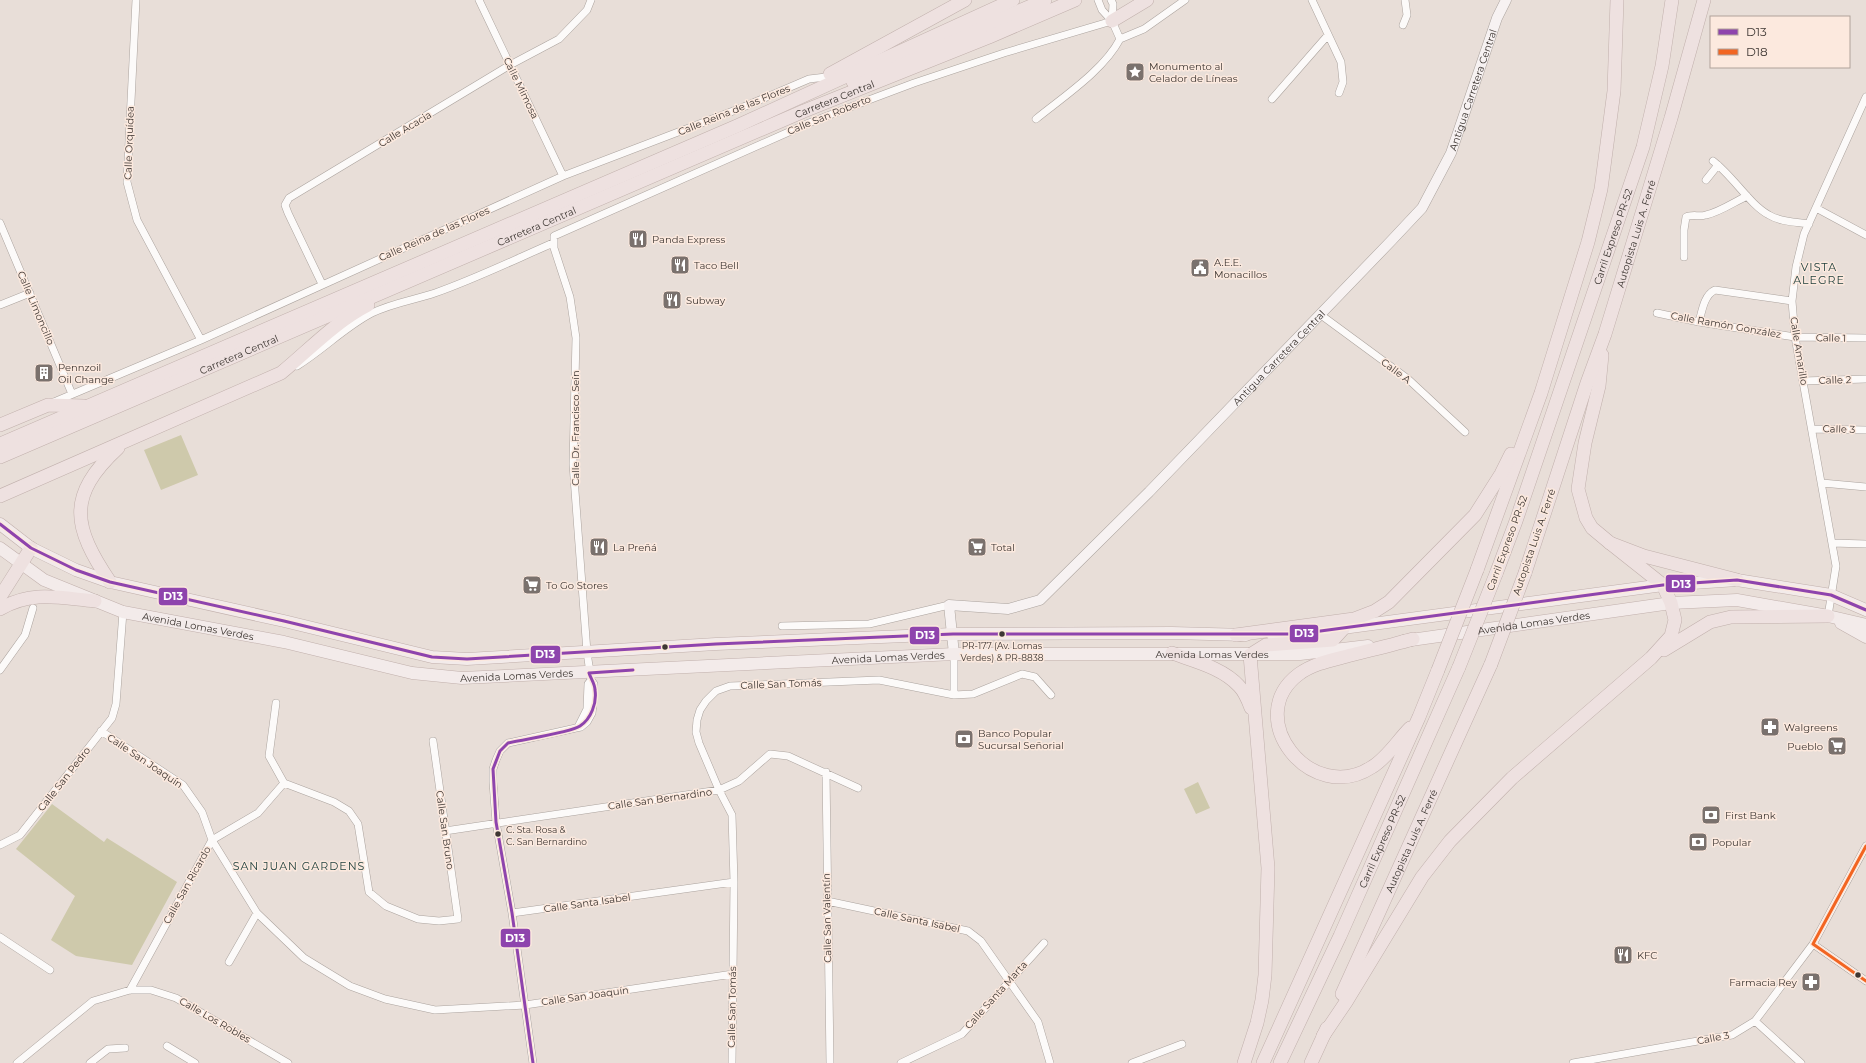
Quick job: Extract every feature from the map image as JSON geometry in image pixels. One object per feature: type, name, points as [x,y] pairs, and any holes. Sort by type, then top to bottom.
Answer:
[{"type":"highway","points":[[965,0],[826,77],[741,117],[737,126],[754,126],[1044,0]]},
{"type":"highway","name":"Carretera Central","points":[[0,444],[737,126],[1013,0]]},
{"type":"highway","points":[[1112,21],[1147,0]]},
{"type":"highway","points":[[1262,1063],[1419,717],[1477,570],[1541,393],[1588,242],[1601,189],[1614,91],[1618,0]]},
{"type":"highway","name":"Carril Expreso PR-52","points":[[1280,1063],[1340,936],[1459,667],[1516,521],[1643,147],[1662,66],[1672,0]]},
{"type":"highway","name":"Autopista Luis A. Ferré","points":[[1311,1063],[1490,664],[1525,573],[1587,383],[1605,334],[1704,0]]},
{"type":"highway","points":[[1691,46],[1711,0]]},
{"type":"highway","name":"Carretera Central","points":[[0,457],[804,111],[989,37],[1071,1]]},
{"type":"highway","points":[[0,496],[281,373],[314,344],[349,317],[386,296],[396,286]]},
{"type":"highway","points":[[1323,1036],[1346,1002],[1422,877],[1450,841],[1512,778],[1651,658],[1671,636],[1675,620],[1671,603],[1663,585],[1592,528],[1586,518],[1578,489],[1585,443],[1599,386],[1605,334]]},
{"type":"highway","points":[[1236,635],[1354,618],[1375,611],[1389,602],[1475,515],[1501,474],[1541,393]]},
{"type":"highway","points":[[0,425],[48,405],[89,406]]},
{"type":"highway","points":[[110,582],[86,543],[81,523],[81,508],[87,486],[95,471],[124,442]]},
{"type":"highway","points":[[1610,543],[1644,556],[1737,580]]},
{"type":"highway","points":[[0,597],[31,548]]},
{"type":"highway","points":[[0,609],[20,600],[36,596],[54,596],[95,601]]},
{"type":"highway","points":[[1651,658],[1700,627],[1721,619],[1731,617],[1828,616]]},
{"type":"highway","points":[[1244,1063],[1257,1023],[1262,1000],[1265,968],[1268,868],[1250,655],[1266,645],[1333,640],[1343,629]]},
{"type":"highway","points":[[1413,639],[1323,662],[1306,669],[1287,686],[1280,703],[1278,721],[1285,744],[1296,759],[1317,773],[1334,777],[1345,777],[1362,772],[1377,764],[1419,717]]},
{"type":"highway","points":[[1172,653],[1231,678],[1245,694],[1255,716]]},
{"type":"main road","name":"Avenida Lomas Verdes","points":[[0,524],[31,548],[76,570],[110,582],[284,621],[432,657],[467,659],[716,644],[953,634],[1298,634],[1663,585],[1737,580],[1831,595],[1866,610]]},
{"type":"main road","name":"Avenida Lomas Verdes","points":[[0,548],[44,580],[123,612],[284,642],[429,676],[462,678],[590,676],[954,654],[1300,654],[1671,603],[1737,600],[1828,616],[1866,625]]},
{"type":"main road","points":[[1828,616],[1866,637]]},
{"type":"street","name":"Calle Orquídea","points":[[136,0],[127,182],[137,220],[201,340]]},
{"type":"street","name":"Calle Mimosa","points":[[479,0],[563,176]]},
{"type":"street","name":"Calle Acacia","points":[[322,284],[288,213],[285,205],[289,198],[510,66],[559,39],[587,10],[591,0]]},
{"type":"street","points":[[1098,0],[1102,10],[1112,21],[1120,40]]},
{"type":"street","points":[[1111,0],[1113,4],[1112,21]]},
{"type":"street","points":[[1036,119],[1102,65],[1113,53],[1120,40],[1144,29],[1185,0]]},
{"type":"street","points":[[1312,0],[1341,62],[1343,82],[1339,93]]},
{"type":"street","points":[[1403,25],[1407,15],[1405,0]]},
{"type":"street","name":"Antigua Carretera Central","points":[[949,605],[1008,609],[1040,600],[1149,492],[1321,316],[1422,208],[1451,153],[1498,18],[1506,0]]},
{"type":"street","name":"Calle San Roberto","points":[[553,243],[555,234],[802,126],[873,98],[1004,52],[1112,21]]},
{"type":"street","points":[[1272,99],[1328,35]]},
{"type":"street","name":"Calle Reina de las Flores","points":[[48,405],[201,340],[563,176],[740,108],[809,79],[826,77]]},
{"type":"street","name":"Calle Amarillo","points":[[1828,616],[1836,566],[1795,337],[1792,301],[1796,267],[1804,234],[1866,98]]},
{"type":"street","points":[[1706,180],[1716,163],[1725,170],[1747,196],[1768,215],[1778,219],[1808,224]]},
{"type":"street","points":[[1684,258],[1684,230],[1686,217],[1689,215],[1704,216],[1712,214],[1747,196]]},
{"type":"street","points":[[1816,208],[1866,235]]},
{"type":"street","name":"Calle Limoncillo","points":[[0,223],[72,394]]},
{"type":"street","points":[[281,373],[315,355],[351,326],[377,310],[391,304],[436,293],[553,243]]},
{"type":"street","name":"Calle Dr. Francisco Seín","points":[[496,822],[493,769],[500,750],[508,743],[576,728],[586,722],[592,713],[594,701],[594,684],[590,676],[587,652],[573,464],[576,338],[570,297],[553,243]]},
{"type":"street","points":[[1699,322],[1705,300],[1710,292],[1715,290],[1792,301]]},
{"type":"street","points":[[0,305],[30,293]]},
{"type":"street","name":"Calle Ramón González","points":[[1657,313],[1699,322],[1795,337]]},
{"type":"street","name":"Calle A","points":[[1321,316],[1408,379],[1465,432]]},
{"type":"street","name":"Calle 1","points":[[1795,337],[1866,338]]},
{"type":"street","name":"Calle 2","points":[[1803,381],[1866,379]]},
{"type":"street","name":"Calle 3","points":[[1812,429],[1866,430]]},
{"type":"street","points":[[1822,484],[1866,488]]},
{"type":"street","points":[[1832,543],[1866,544]]},
{"type":"street","points":[[782,626],[869,624],[949,605],[953,634],[954,694]]},
{"type":"street","points":[[0,670],[25,635],[33,608]]},
{"type":"street","name":"Calle San Pedro","points":[[2,844],[20,835],[112,718],[116,704],[123,612]]},
{"type":"street","name":"Calle San Tomás","points":[[732,1063],[734,882],[732,815],[719,790],[699,743],[696,732],[700,710],[706,701],[716,691],[730,686],[879,680],[954,694],[973,694],[1022,674],[1035,678],[1051,695]]},
{"type":"street","points":[[276,703],[269,756],[284,783]]},
{"type":"street","name":"Calle San Joaquín","points":[[101,731],[183,785],[202,812],[212,840],[257,913],[304,958],[350,986],[385,999],[435,1010],[525,1005],[733,974]]},
{"type":"street","name":"Calle San Bruno","points":[[284,783],[334,802],[349,811],[358,824],[369,892],[386,906],[418,919],[439,921],[458,919],[433,741]]},
{"type":"street","name":"Calle San Bernardino","points":[[445,831],[496,822],[719,790],[739,781],[761,760],[770,754],[788,756],[826,772],[858,788]]},
{"type":"street","name":"Calle San Valentín","points":[[826,772],[830,1063]]},
{"type":"street","name":"Calle San Ricardo","points":[[130,990],[212,840],[258,813],[284,783]]},
{"type":"street","points":[[496,822],[512,913],[533,1063]]},
{"type":"street","name":"Calle 3","points":[[1573,1063],[1732,1035],[1755,1021],[1813,944],[1866,846]]},
{"type":"street","name":"Calle Santa Isabel","points":[[512,913],[734,882]]},
{"type":"street","name":"Calle Santa Isabel","points":[[827,902],[968,931],[981,941],[1038,1022],[1050,1063]]},
{"type":"street","points":[[228,962],[257,913]]},
{"type":"street","points":[[0,937],[50,970]]},
{"type":"street","name":"Calle Santa Marta","points":[[901,1063],[962,1034],[1009,980],[1044,943]]},
{"type":"street","points":[[1813,944],[1866,981]]},
{"type":"street","name":"Calle Los Robles","points":[[17,1063],[93,1001],[130,990],[151,990],[176,998],[288,1063]]},
{"type":"street","points":[[1755,1021],[1801,1063]]},
{"type":"street","points":[[1132,1063],[1182,1044]]},
{"type":"street","points":[[167,1046],[190,1062]]},
{"type":"street","points":[[90,1063],[108,1049],[125,1048]]},
{"type":"shaded area","points":[[181,435],[198,475],[161,490],[144,450]]},
{"type":"shaded area","points":[[1198,782],[1210,808],[1196,814],[1184,789]]},
{"type":"shaded area","points":[[52,804],[104,842],[107,838],[177,882],[132,965],[76,956],[51,940],[75,896],[16,849]]},
{"type":"transit line","name":"D13","points":[[0,524],[31,548],[76,570],[110,582],[284,621],[432,657],[467,659],[716,644],[953,634],[1298,634],[1663,585],[1737,580],[1831,595],[1866,610]]},
{"type":"transit line","name":"D13","points":[[533,1063],[512,913],[496,822],[493,769],[500,751],[508,743],[574,729],[584,723],[590,715],[595,700],[595,688],[589,673],[633,670]]},
{"type":"transit line","name":"D18","points":[[1813,944],[1866,846]]},
{"type":"transit line","name":"D18","points":[[1813,944],[1866,981]]},
{"type":"place","name":"Monumento al Celador de Líneas","points":[[1135,72]]},
{"type":"place","name":"Panda Express","points":[[638,239]]},
{"type":"place","name":"Taco Bell","points":[[680,265]]},
{"type":"place","name":"A.E.E. Monacillos","points":[[1200,268]]},
{"type":"place","name":"Subway","points":[[672,300]]},
{"type":"place","name":"Pennzoil Oil Change","points":[[44,373]]},
{"type":"place","name":"La Preñá","points":[[599,547]]},
{"type":"place","name":"Total","points":[[977,547]]},
{"type":"place","name":"To Go Stores","points":[[532,585]]},
{"type":"place","name":"PR-177 (Av. Lomas Verdes) & PR-8838","points":[[1002,634]]},
{"type":"place","name":"Walgreens","points":[[1770,727]]},
{"type":"place","name":"Banco Popular Sucursal Señorial","points":[[964,739]]},
{"type":"place","name":"Pueblo","points":[[1837,746]]},
{"type":"place","name":"First Bank","points":[[1711,815]]},
{"type":"place","name":"C. Sta. Rosa & C. San Bernardino","points":[[498,834]]},
{"type":"place","name":"Popular","points":[[1698,842]]},
{"type":"place","name":"KFC","points":[[1623,955]]},
{"type":"place","name":"Farmacia Rey","points":[[1811,982]]},
{"type":"district","name":"VISTA ALEGRE","points":[[1819,273]]},
{"type":"district","name":"SAN JUAN GARDENS","points":[[299,866]]}]
